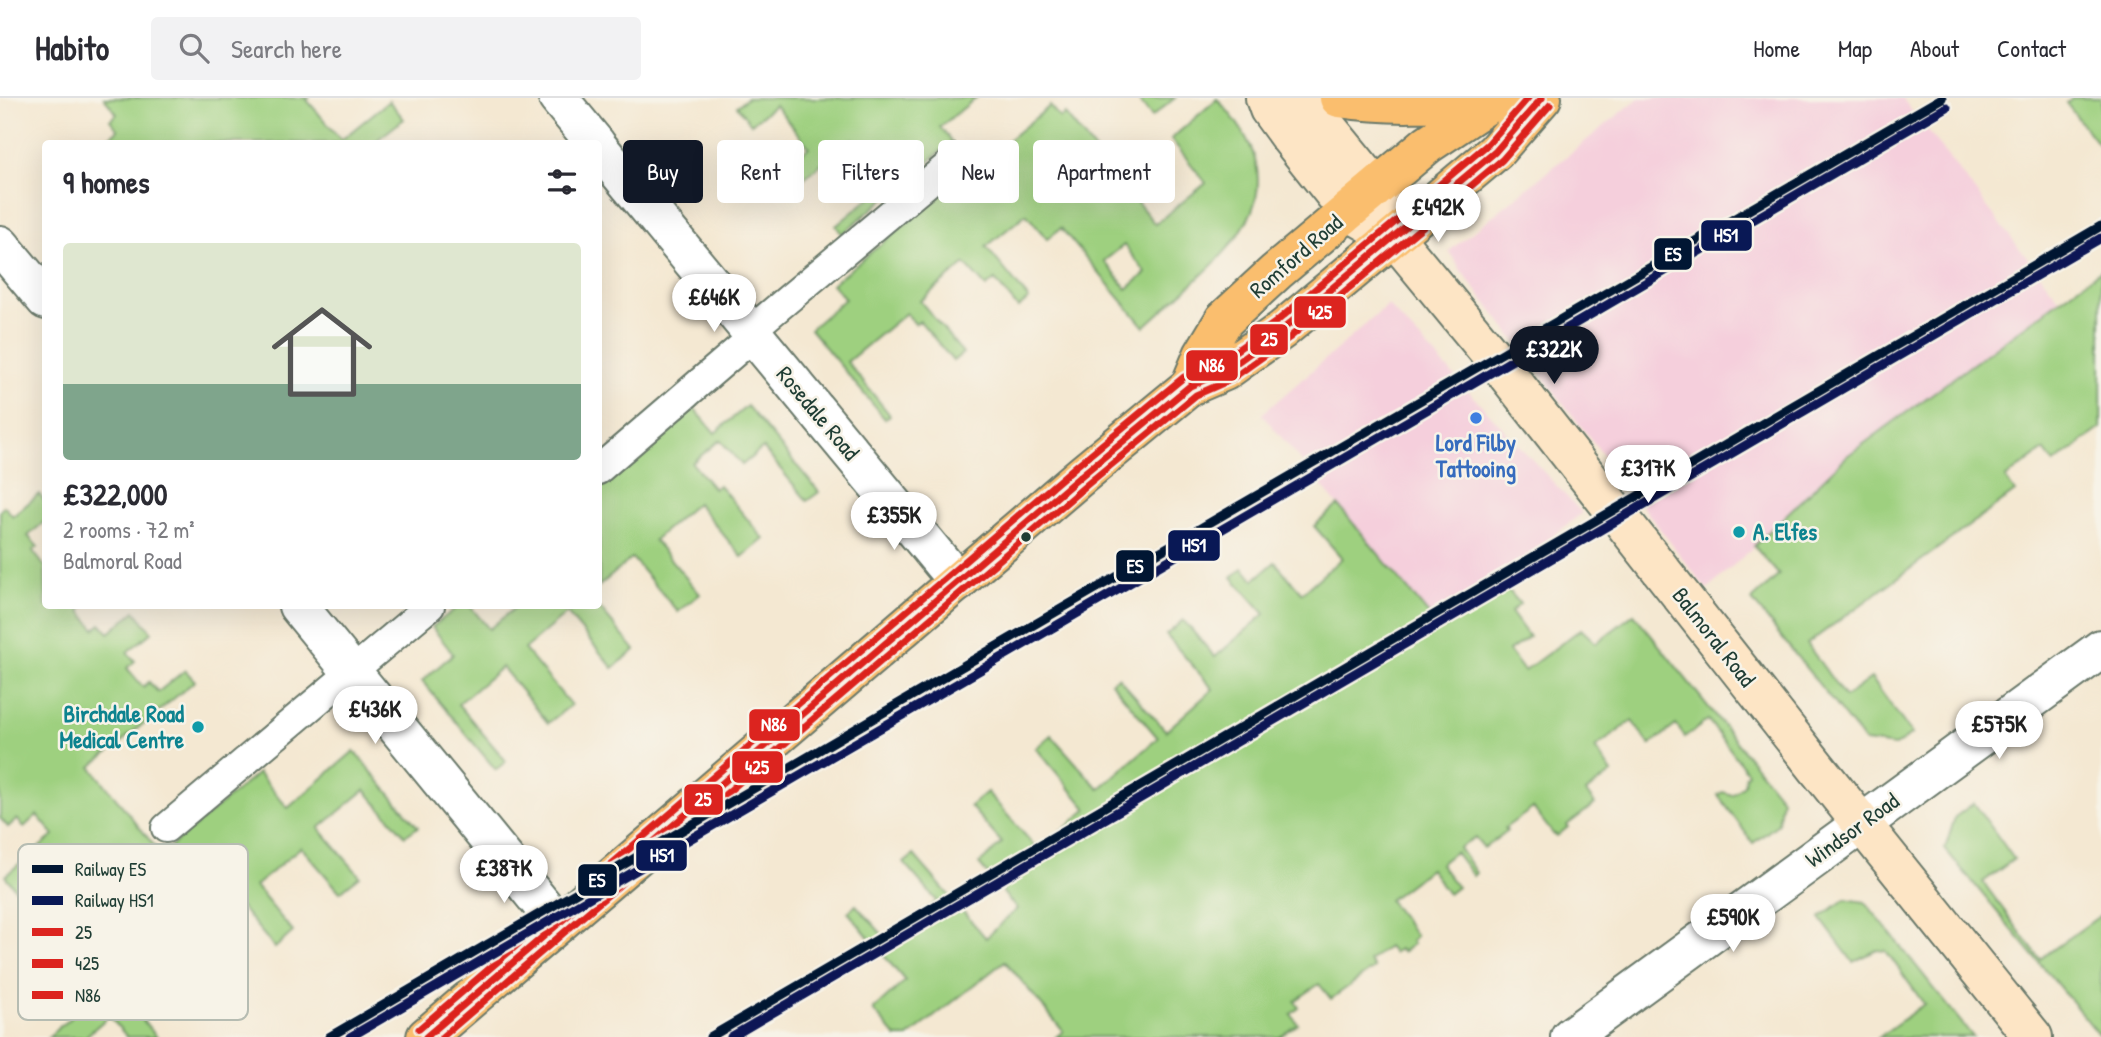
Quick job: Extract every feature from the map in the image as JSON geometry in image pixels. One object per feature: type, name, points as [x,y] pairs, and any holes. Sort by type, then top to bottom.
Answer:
[{"type":"main road","points":[[1339,98],[1376,103],[1421,104],[1488,98]]},
{"type":"main road","name":"Romford Road","points":[[1190,386],[1203,355],[1224,320],[1428,145],[1497,98]]},
{"type":"main road","name":"Romford Road","points":[[425,1037],[1082,475],[1190,386],[1225,371],[1282,330],[1394,237],[1495,152],[1542,98]]},
{"type":"street","name":"Rosedale Road","points":[[558,98],[593,140]]},
{"type":"street","points":[[1265,98],[1269,109],[1290,138],[1362,199],[1394,237]]},
{"type":"street","points":[[1303,98],[1362,199]]},
{"type":"street","name":"Rosedale Road","points":[[602,151],[958,582]]},
{"type":"street","name":"Balmoral Road","points":[[1394,237],[1506,373],[2034,1037]]},
{"type":"street","points":[[0,245],[42,295]]},
{"type":"street","points":[[300,609],[557,923]]},
{"type":"street","name":"Windsor Road","points":[[1570,1037],[2101,649]]},
{"type":"lane","points":[[602,466],[752,333],[938,174]]},
{"type":"lane","points":[[166,828],[426,609]]},
{"type":"shaded area","points":[[1639,98],[1902,98],[2060,300],[1847,456],[1707,590],[1460,269],[1449,251]]},
{"type":"shaded area","points":[[1388,305],[1582,513],[1438,626],[1262,414]]},
{"type":"green space","points":[[104,98],[309,98],[307,100],[341,140],[106,140],[118,130],[110,120],[117,114]]},
{"type":"green space","points":[[747,98],[976,98],[940,127],[950,140],[938,140],[938,154],[924,165],[924,140],[818,140],[818,167],[804,178],[804,151],[809,147],[775,105],[751,124],[737,106]]},
{"type":"green space","points":[[1137,98],[1175,98],[1152,117]]},
{"type":"green space","points":[[2072,98],[2101,98],[2101,148],[2066,103]]},
{"type":"green space","points":[[1217,99],[1245,135],[1257,168],[1256,198],[1245,225],[1225,251],[1144,327],[1061,228],[1047,239],[1026,214],[986,247],[1029,299],[1018,308],[995,280],[986,287],[965,264],[920,301],[963,353],[953,361],[920,321],[915,324],[906,313],[847,362],[890,415],[885,419],[810,329],[845,299],[832,284],[938,197],[938,203],[1019,203],[1019,140],[1008,140],[1050,106],[1060,118],[1065,114],[1086,140],[1033,140],[1033,203],[1138,203],[1155,224],[1206,183],[1175,144],[1175,140],[1172,140]],"holes":[[[1124,245],[1146,273],[1127,289],[1104,261]]]},
{"type":"green space","points":[[389,101],[404,119],[377,140],[341,140]]},
{"type":"green space","points":[[863,203],[879,203],[842,234],[836,226]]},
{"type":"green space","points":[[2101,270],[2101,428],[2054,463],[2044,450],[2005,478],[2015,492],[1807,644],[1845,697],[1871,678],[1912,734],[1895,746],[1865,742],[1752,600],[1779,575],[1754,546],[1847,456]]},
{"type":"green space","points":[[747,406],[819,492],[807,501],[763,448],[742,465],[720,440],[692,463],[714,489],[719,485],[764,539],[742,557],[697,503],[654,540],[700,594],[678,612],[632,558],[602,583],[602,485],[694,408],[715,433]]},
{"type":"green space","points":[[39,494],[42,498],[42,524],[28,536],[38,547],[33,551],[42,563],[42,609],[81,609],[95,629],[101,624],[109,633],[135,611],[152,632],[127,652],[135,661],[127,668],[143,687],[149,682],[158,692],[185,670],[195,681],[91,767],[153,844],[43,844],[54,835],[37,815],[24,827],[17,819],[8,827],[0,818],[0,511],[4,506],[13,516]]},
{"type":"green space","points":[[1338,505],[1438,626],[1500,580],[1520,604],[1511,612],[1529,637],[1509,651],[1524,671],[1581,629],[1596,643],[1634,614],[1782,799],[1778,824],[1753,843],[1718,795],[1723,792],[1732,795],[1744,785],[1748,773],[1708,720],[1685,737],[1676,725],[1650,745],[1632,721],[1595,748],[1612,773],[1586,792],[1595,804],[1557,836],[1533,808],[1505,828],[1507,831],[1484,848],[1475,837],[1459,848],[1476,873],[1473,876],[1455,852],[1440,864],[1457,887],[1448,894],[1430,869],[1389,900],[1416,936],[1411,941],[1413,944],[1402,952],[1399,949],[1393,953],[1388,947],[1369,961],[1374,968],[1331,999],[1319,984],[1295,1001],[1299,1008],[1291,1014],[1298,1024],[1280,1037],[1056,1037],[1063,1031],[1005,961],[908,1037],[896,1037],[873,1010],[905,981],[848,912],[856,905],[890,943],[937,901],[904,863],[914,855],[986,938],[1017,909],[979,864],[1002,843],[970,806],[987,792],[1039,851],[1087,809],[1036,748],[1051,735],[1099,789],[1158,738],[1111,682],[1118,677],[1166,731],[1213,689],[1166,635],[1183,620],[1215,657],[1265,614],[1232,577],[1243,568],[1254,580],[1275,562],[1302,593],[1342,558],[1314,526]]},
{"type":"green space","points":[[455,609],[472,609],[489,629],[513,609],[601,609],[635,650],[613,668],[567,613],[524,649],[571,705],[548,723],[502,667],[458,704],[506,761],[496,770],[422,681],[453,654],[432,627]]},
{"type":"green space","points":[[354,751],[418,827],[405,836],[365,790],[319,828],[360,876],[340,892],[301,847],[255,886],[293,932],[275,948],[248,916],[248,844],[174,844],[258,773],[288,808]]},
{"type":"green space","points":[[1974,803],[2014,859],[1983,882],[2040,959],[2101,915],[2101,1037],[1945,849],[1955,817]]},
{"type":"green space","points":[[18,865],[18,892],[5,876]]},
{"type":"green space","points":[[1845,899],[1865,902],[1973,1037],[1879,1037],[1924,1004],[1886,951],[1877,950],[1853,962],[1820,918]]},
{"type":"green space","points":[[67,1020],[104,1020],[85,1037],[48,1037]]},
{"type":"green space","points":[[112,1020],[143,1020],[157,1037],[127,1037]]},
{"type":"rail line","name":"ES","points":[[329,1037],[1942,98]]},
{"type":"rail line","name":"HS1","points":[[350,1037],[1947,107]]},
{"type":"rail line","name":"ES","points":[[710,1037],[2101,226]]},
{"type":"rail line","name":"HS1","points":[[731,1037],[2101,238]]},
{"type":"transit line","name":"N86","points":[[419,1029],[1075,467],[1184,377],[1220,362],[1276,322],[1488,144],[1528,98]]},
{"type":"transit line","name":"25","points":[[426,1037],[1082,475],[1190,386],[1225,371],[1282,330],[1495,152],[1542,98]]},
{"type":"transit line","name":"425","points":[[442,1037],[1089,483],[1196,395],[1230,380],[1289,338],[1502,160],[1550,105]]},
{"type":"place","name":"Lord Filby Tattooing","points":[[1476,418]]},
{"type":"place","name":"A. Elfes","points":[[1739,532]]},
{"type":"place","name":"Birchdale Road Medical Centre","points":[[198,727]]}]
